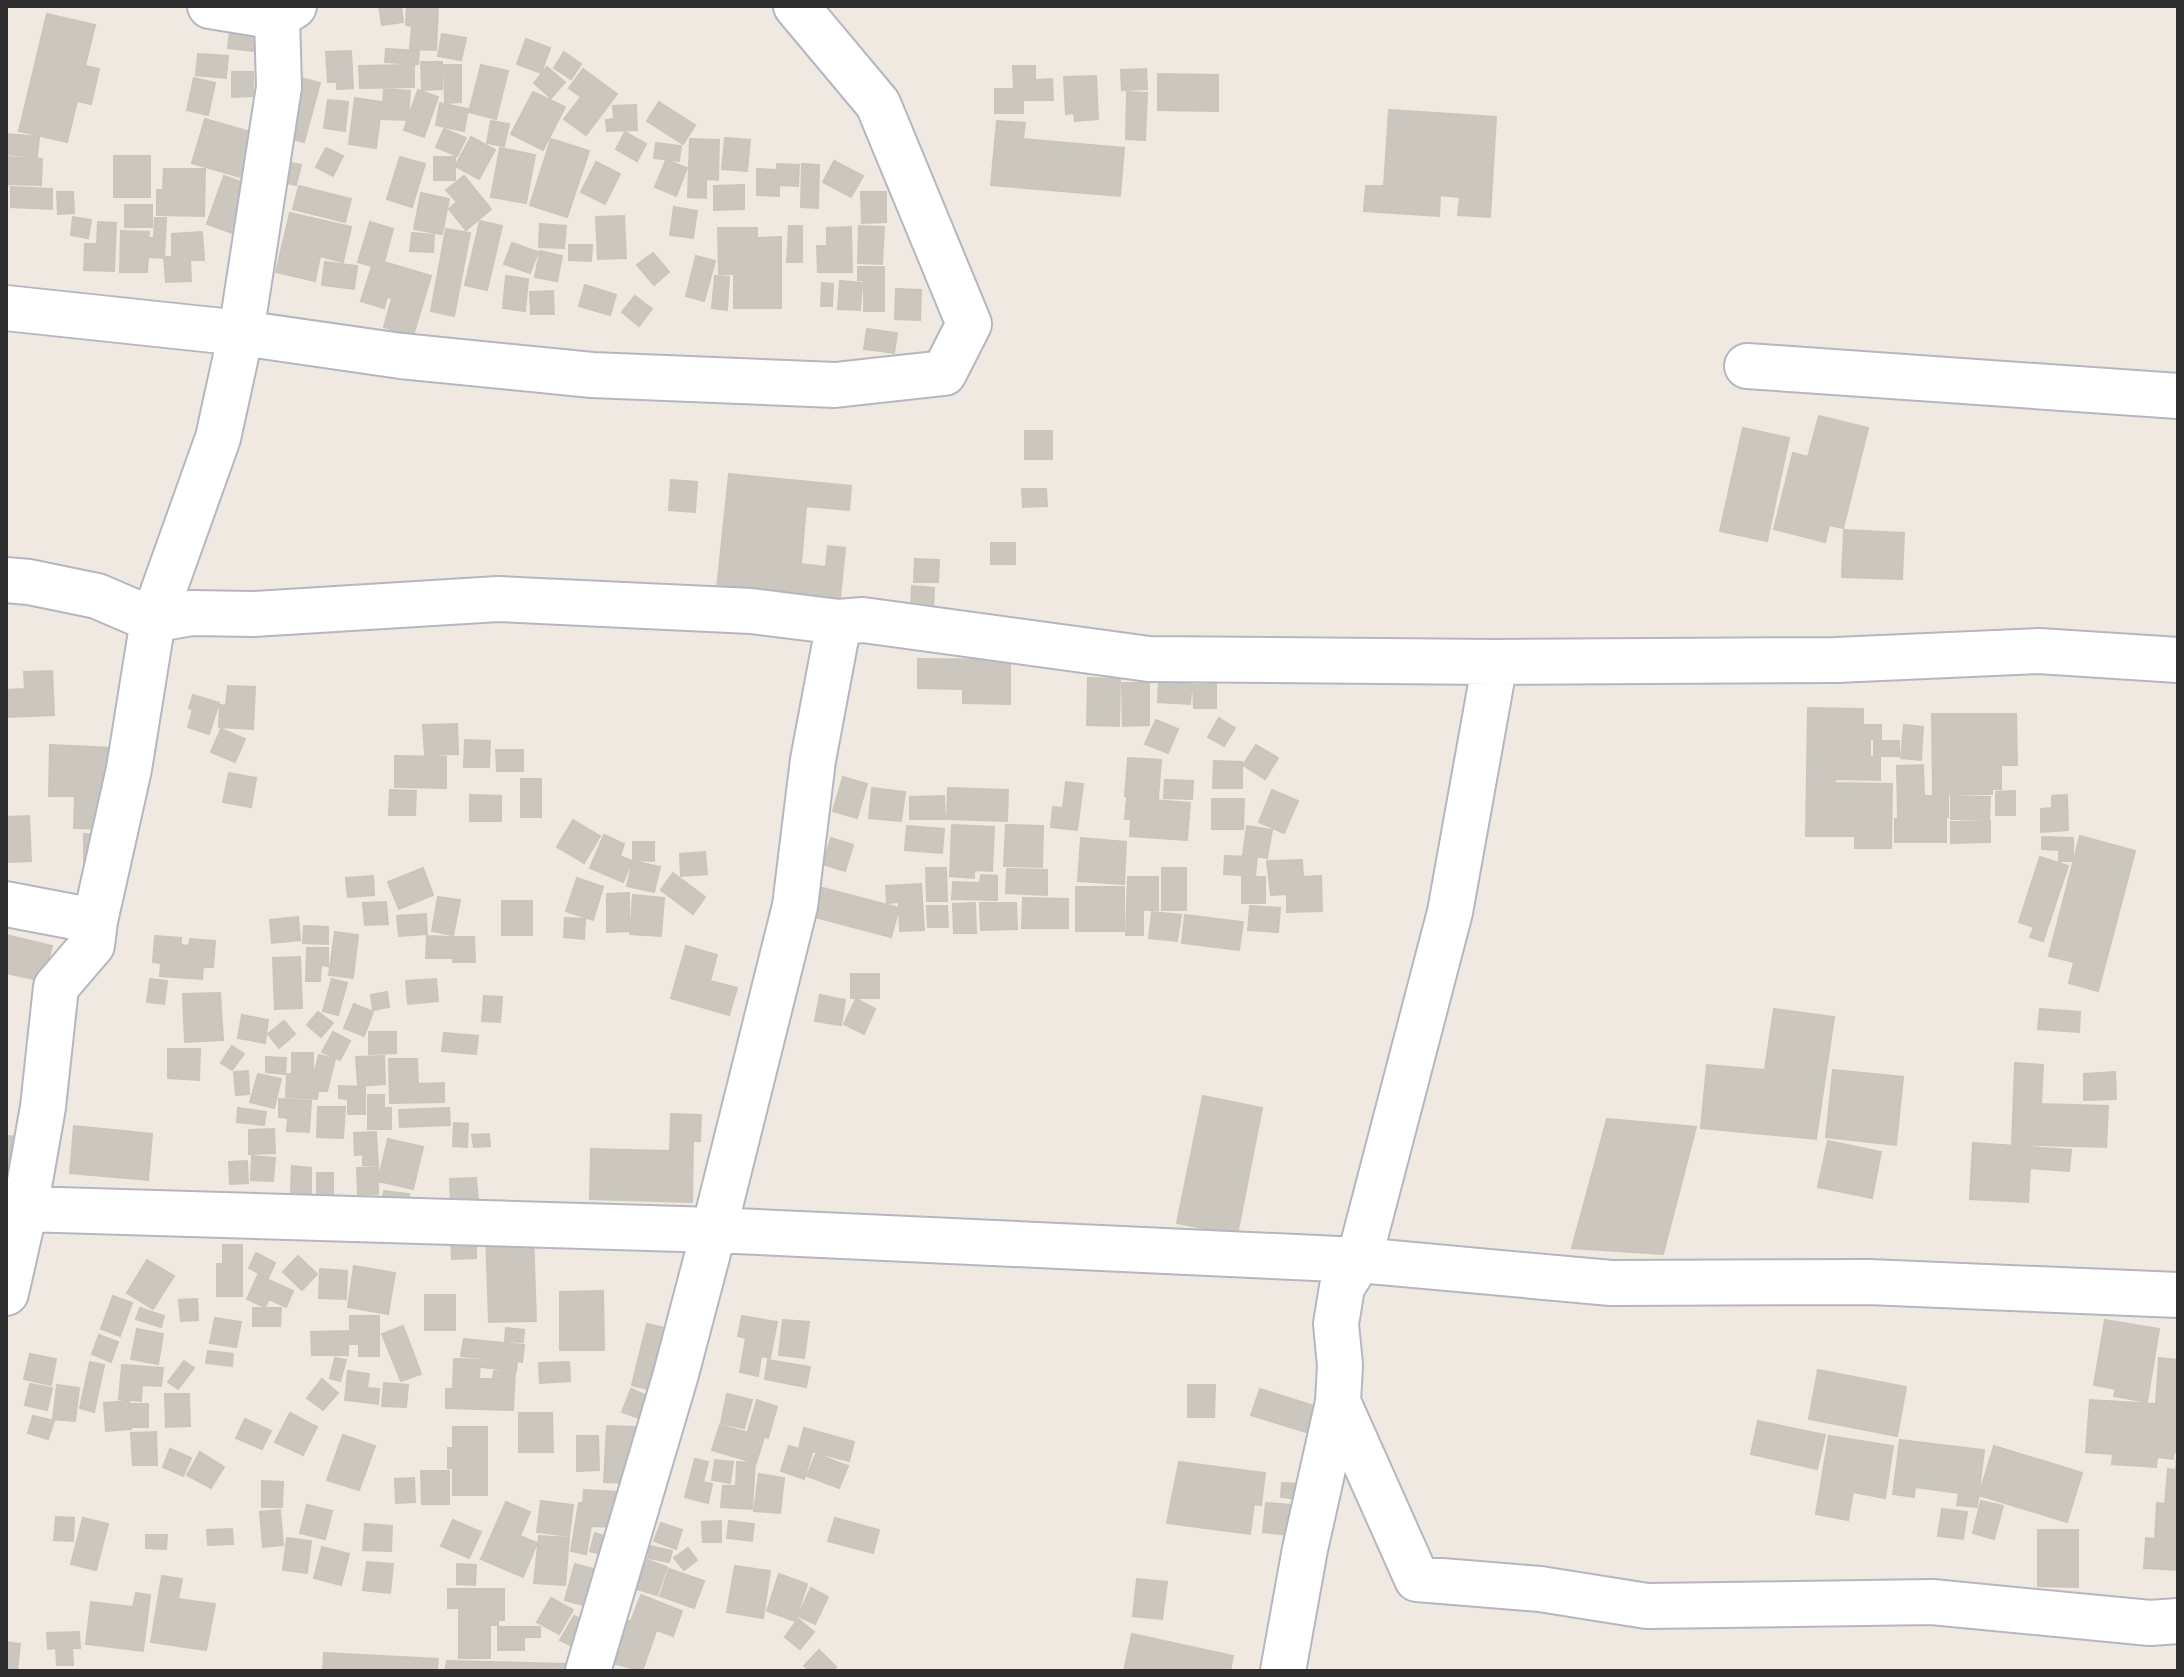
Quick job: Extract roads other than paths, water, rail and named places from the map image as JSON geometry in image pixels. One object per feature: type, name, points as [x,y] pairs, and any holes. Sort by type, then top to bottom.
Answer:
[{"type":"street","points":[[6,1293],[16,1207],[43,1107],[56,987],[92,945],[129,769],[153,620],[218,438],[241,333],[279,87],[286,12],[210,6]]},
{"type":"street","points":[[6,308],[241,333],[401,356],[592,375],[835,385],[944,373],[969,324],[878,104],[796,6]]},
{"type":"street","points":[[1747,366],[2178,396]]},
{"type":"street","points":[[6,580],[97,596],[153,620],[191,613],[253,614],[498,599],[751,611],[839,622],[863,620],[1149,659],[1495,662],[1836,660],[2039,651],[2178,660]]},
{"type":"street","points":[[588,1671],[676,1374],[795,906],[813,760],[839,622]]},
{"type":"street","points":[[1283,1671],[1305,1549],[1338,1402],[1340,1365],[1336,1324],[1342,1287],[1359,1260],[1450,912],[1495,662]]},
{"type":"street","points":[[6,904],[95,921]]},
{"type":"street","points":[[16,1207],[714,1230],[1359,1260],[1611,1283],[1869,1282],[2178,1295]]},
{"type":"street","points":[[1338,1402],[1417,1579],[1540,1589],[1647,1606],[1932,1602],[2150,1623],[2178,1621]]}]
